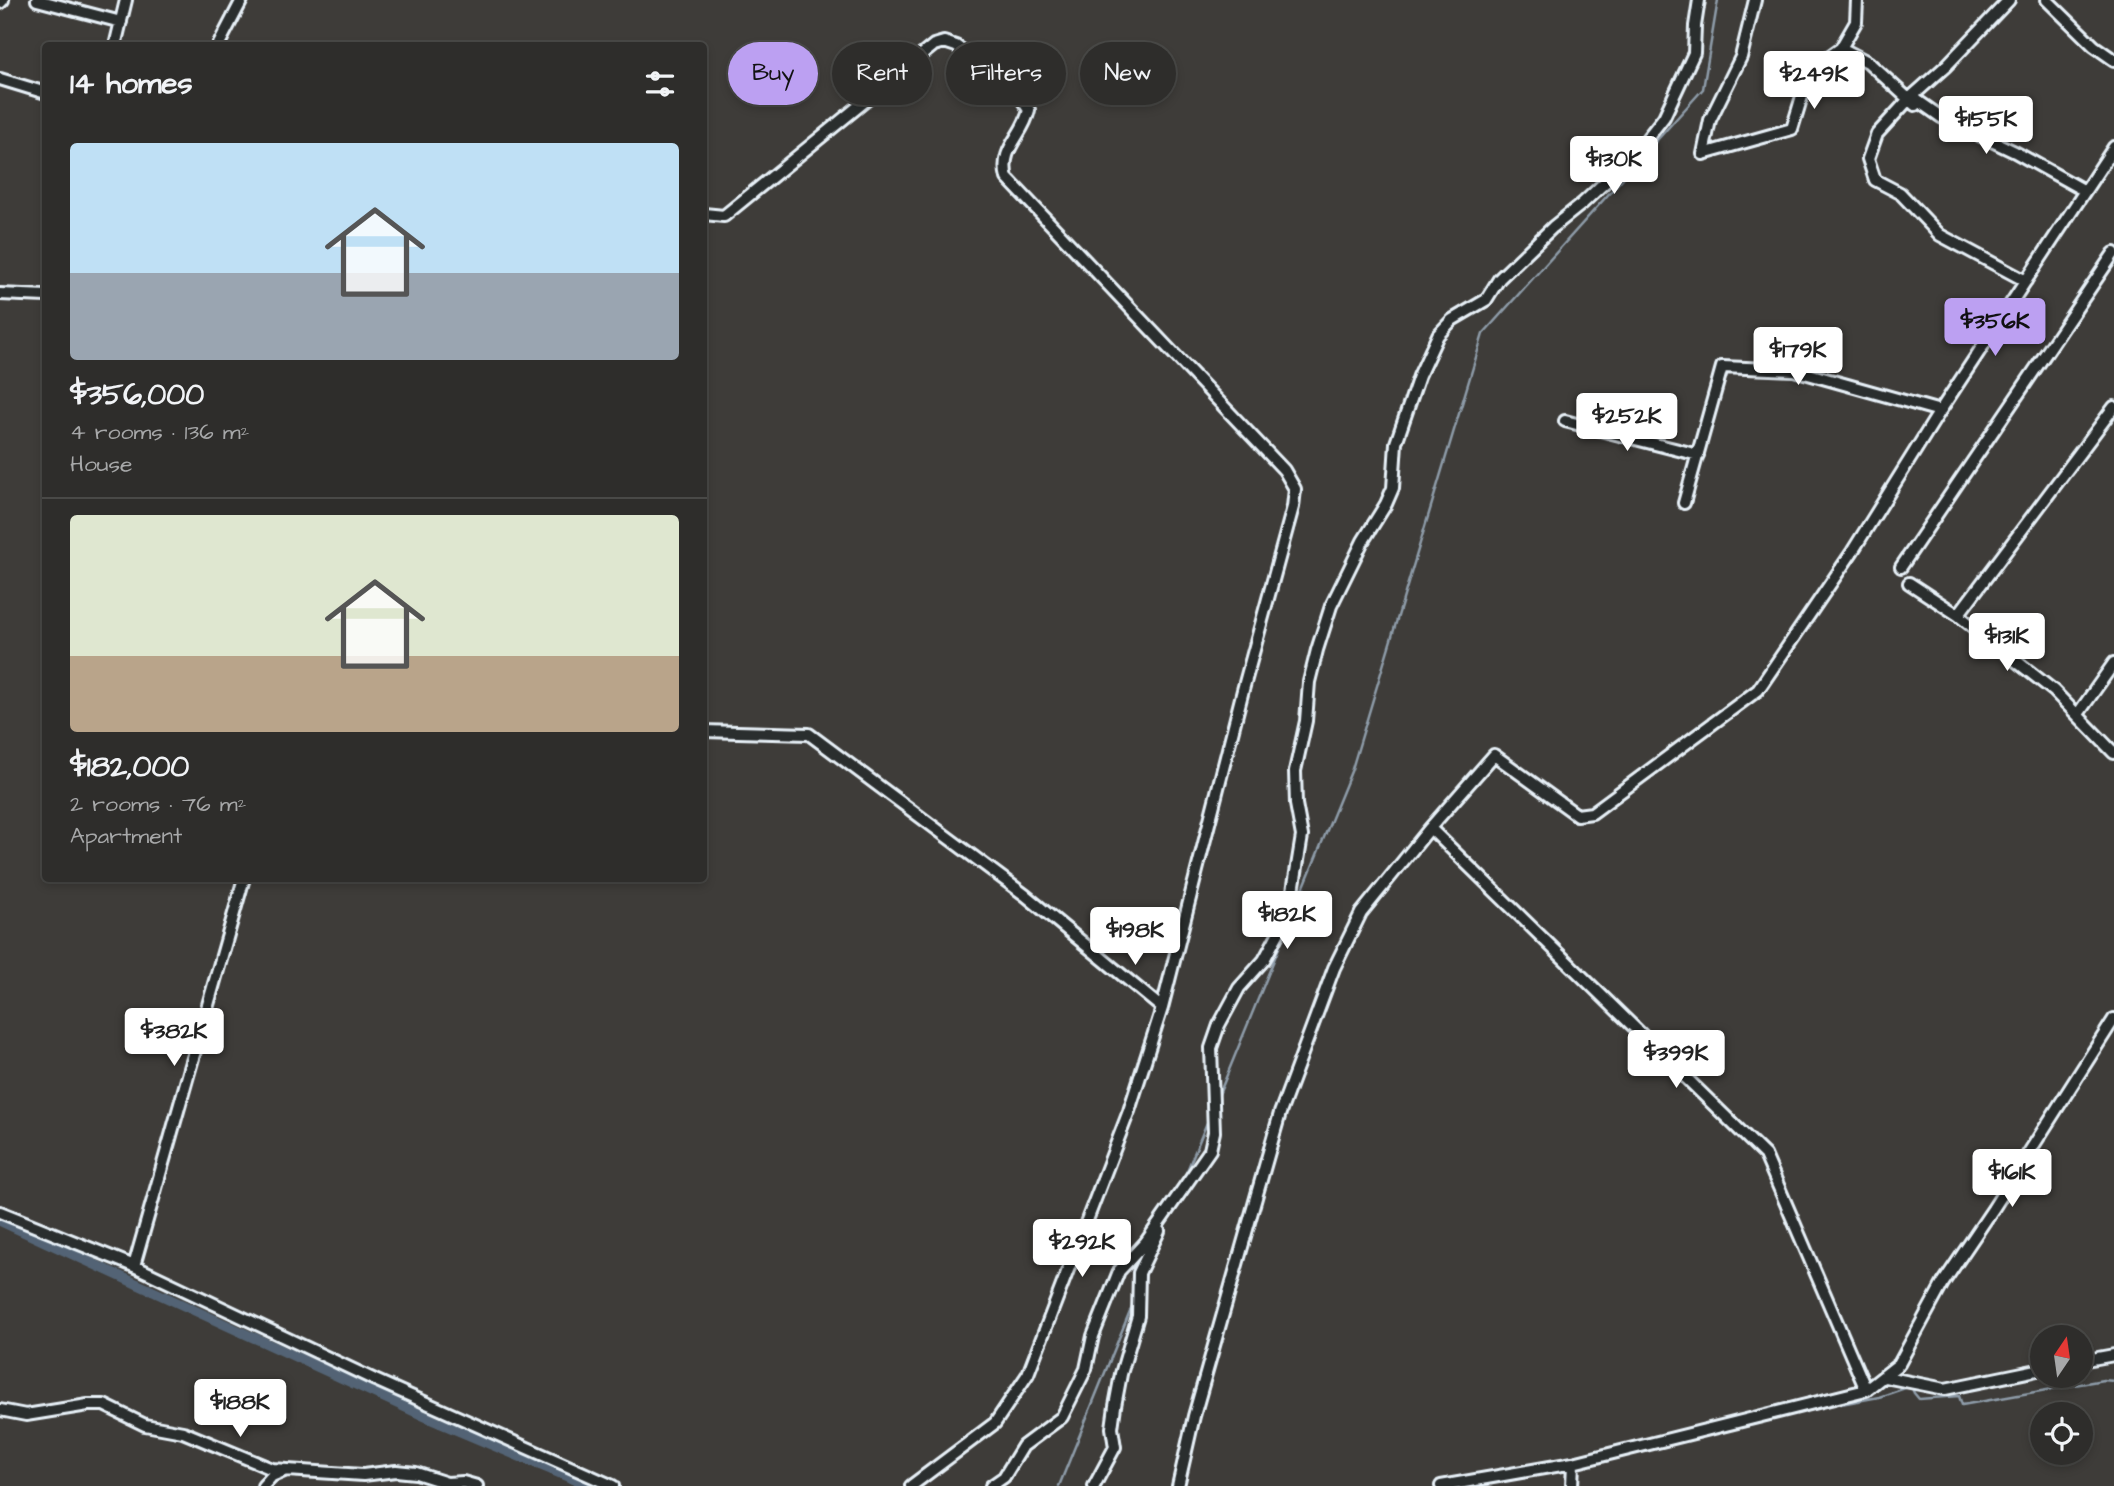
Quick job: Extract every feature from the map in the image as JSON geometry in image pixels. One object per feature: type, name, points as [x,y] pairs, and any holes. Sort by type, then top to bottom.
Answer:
[{"type":"street","points":[[37,0],[121,22]]},
{"type":"street","points":[[116,42],[126,0]]},
{"type":"street","points":[[220,42],[242,0]]},
{"type":"street","points":[[991,1486],[1004,1477],[1023,1446],[1062,1417],[1086,1369],[1093,1336],[1119,1271],[1145,1242],[1210,1150],[1214,1132],[1211,1048],[1219,1025],[1239,988],[1264,960],[1279,934],[1292,897],[1302,835],[1296,804],[1295,771],[1306,721],[1309,682],[1331,606],[1393,488],[1396,443],[1419,376],[1438,335],[1452,320],[1486,300],[1499,279],[1635,154],[1664,117],[1694,53],[1699,0]]},
{"type":"street","points":[[1755,0],[1741,57],[1710,120],[1703,154],[1792,129],[1810,70],[1841,48],[1856,22],[1857,0]]},
{"type":"street","points":[[2009,0],[1877,134],[1868,159],[1875,180],[1900,193],[1940,235],[2026,281]]},
{"type":"street","points":[[2047,0],[2094,46],[2114,60]]},
{"type":"street","points":[[707,214],[724,216],[934,45],[944,42],[956,47],[1016,89],[1029,110],[1027,120],[1007,152],[1003,164],[1007,178],[1284,470],[1295,489],[1293,507],[1162,1008],[1129,1111],[1028,1374],[995,1423],[911,1486]]},
{"type":"street","points":[[1841,48],[1868,62],[1915,105],[1918,101],[1941,117],[2015,152],[2085,191]]},
{"type":"street","points":[[1,79],[42,92]]},
{"type":"street","points":[[1178,1486],[1194,1416],[1280,1113],[1334,968],[1362,913],[1430,828],[1494,755],[1577,816],[1592,813],[1758,690],[1852,552],[1940,411],[2114,148]]},
{"type":"street","points":[[1901,567],[2114,253]]},
{"type":"street","points":[[0,294],[42,296]]},
{"type":"street","points":[[1684,503],[1721,367],[1794,370],[1940,411]]},
{"type":"street","points":[[1958,615],[2114,407]]},
{"type":"street","points":[[1565,421],[1698,455]]},
{"type":"street","points":[[1909,583],[1958,615],[2054,691],[2114,753]]},
{"type":"street","points":[[2078,713],[2114,663]]},
{"type":"street","points":[[707,731],[809,734],[1025,895],[1162,1008]]},
{"type":"street","points":[[1430,828],[1765,1155],[1866,1390]]},
{"type":"street","points":[[134,1266],[243,882]]},
{"type":"street","points":[[1441,1486],[1573,1463],[1866,1390],[1885,1377],[1899,1364],[1942,1283],[1993,1209],[2114,1019]]},
{"type":"street","points":[[0,1212],[134,1266],[382,1384],[612,1486]]},
{"type":"street","points":[[1094,1486],[1115,1447],[1112,1428],[1115,1406],[1121,1374],[1138,1316],[1139,1273],[1164,1215]]},
{"type":"street","points":[[2093,1359],[2114,1355]]},
{"type":"street","points":[[1885,1377],[1945,1389],[2030,1371]]},
{"type":"street","points":[[0,1410],[37,1415],[74,1407],[104,1405],[145,1425],[183,1432],[272,1469],[363,1475],[396,1471],[416,1473],[447,1483],[463,1482],[477,1486]]},
{"type":"street","points":[[0,1417],[14,1414]]},
{"type":"street","points":[[1572,1486],[1573,1463]]},
{"type":"street","points":[[263,1486],[272,1476],[284,1471]]},
{"type":"waterway","points":[[1218,1097],[1352,769],[1483,334],[1703,89],[1718,0]]},
{"type":"waterway","points":[[1184,1178],[1208,1120]]},
{"type":"waterway","points":[[1163,1230],[1169,1217]]},
{"type":"waterway","points":[[0,1221],[435,1421],[590,1486]]},
{"type":"waterway","points":[[1143,1279],[1153,1256]]},
{"type":"waterway","points":[[1059,1486],[1134,1301]]},
{"type":"waterway","points":[[1841,1404],[1879,1397],[1911,1386],[1919,1399],[1959,1396],[1962,1405],[2103,1380],[2114,1381]]}]
